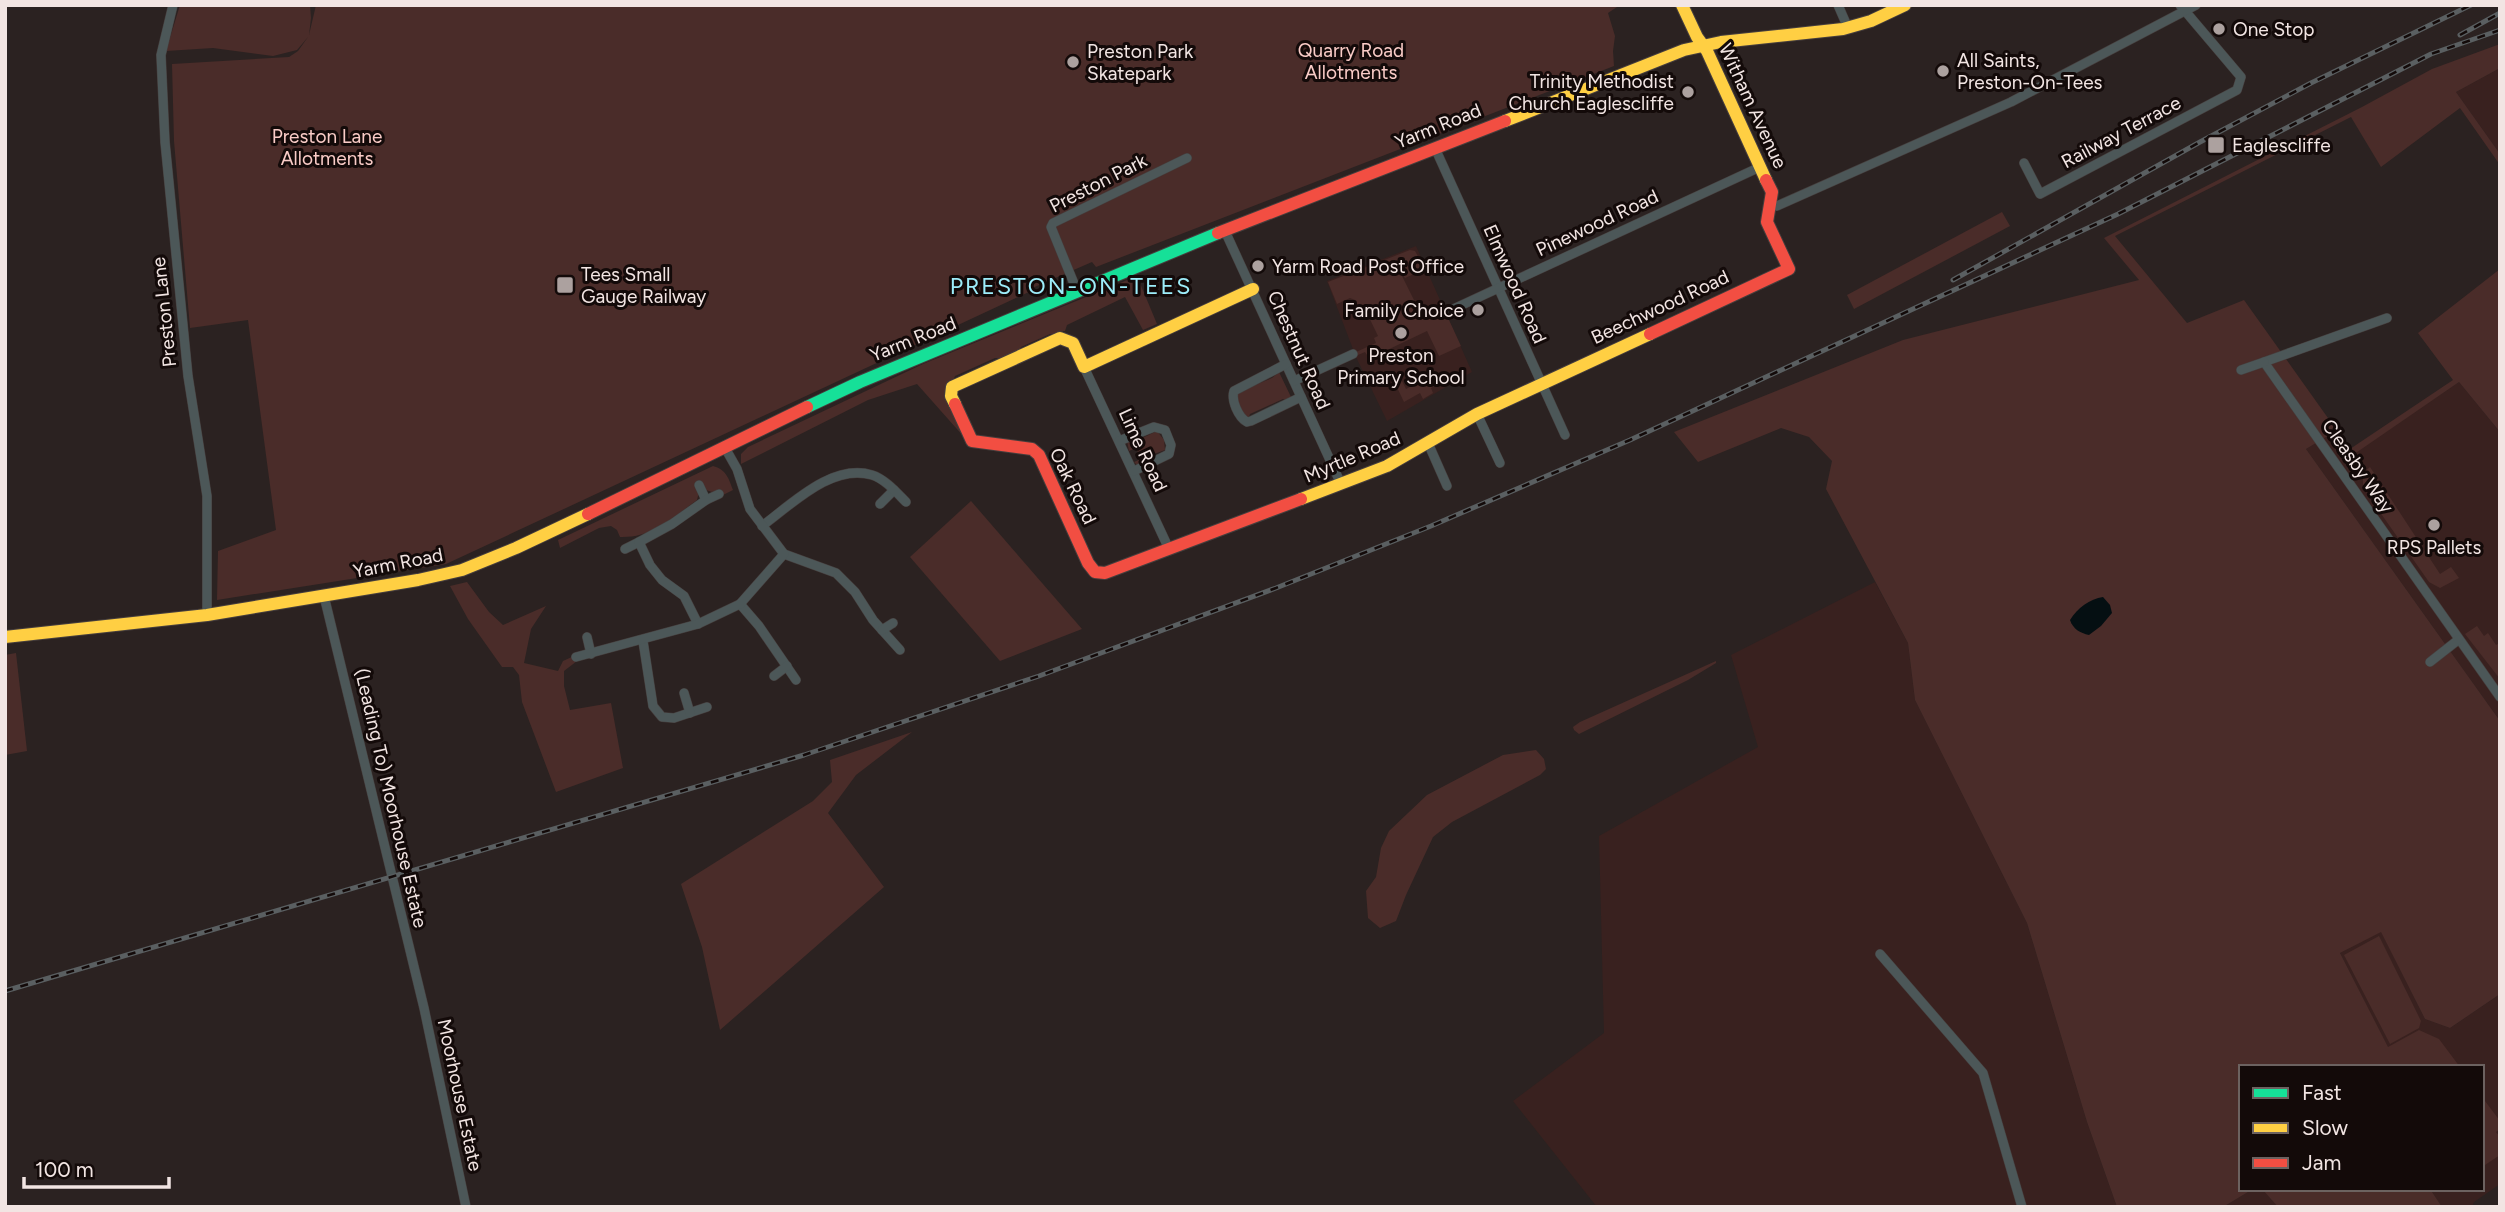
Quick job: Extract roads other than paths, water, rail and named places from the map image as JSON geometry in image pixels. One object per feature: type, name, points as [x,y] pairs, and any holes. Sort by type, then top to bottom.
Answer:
[{"type":"main road","name":"Witham Avenue","points":[[1682,5],[1697,37],[1704,44],[1772,192],[1766,222],[1786,263]]},
{"type":"main road","name":"Yarm Road","points":[[5,637],[207,615],[418,580],[462,570],[576,520],[860,382],[1077,291],[1434,148],[1704,44],[1735,38],[1801,35],[1848,28],[1905,5]]},
{"type":"main road","name":"Beechwood Road","points":[[1541,383],[1789,269],[1786,263]]},
{"type":"main road","points":[[1084,366],[1253,289]]},
{"type":"main road","name":"Oak Road","points":[[1084,366],[1073,343],[1060,338],[956,384],[951,392],[954,405],[972,441],[1032,449],[1039,455],[1088,564],[1096,572],[1105,573],[1169,549]]},
{"type":"main road","name":"Myrtle Road","points":[[1169,549],[1404,458],[1477,414],[1541,383]]},
{"type":"street","name":"Preston Lane","points":[[173,5],[161,55],[164,142],[188,376],[206,496],[207,615]]},
{"type":"street","points":[[1838,5],[1848,28]]},
{"type":"street","points":[[1770,205],[1777,206],[2011,102],[2183,8],[2196,5]]},
{"type":"street","name":"Railway Terrace","points":[[2024,163],[2040,194],[2237,90],[2241,77],[2183,8]]},
{"type":"street","name":"Elmwood Road","points":[[1434,148],[1565,435]]},
{"type":"street","name":"Preston Park","points":[[1077,291],[1051,227],[1053,223],[1187,158]]},
{"type":"street","name":"Pinewood Road","points":[[1449,311],[1760,167]]},
{"type":"street","name":"Chestnut Road","points":[[1225,231],[1341,484]]},
{"type":"street","points":[[2241,370],[2387,318]]},
{"type":"street","points":[[1294,381],[1353,354]]},
{"type":"street","name":"Cleasby Way","points":[[2264,362],[2500,697]]},
{"type":"street","points":[[1286,364],[1234,391],[1232,397],[1237,408],[1244,421],[1251,421],[1301,397]]},
{"type":"street","name":"Lime Road","points":[[1084,366],[1169,549]]},
{"type":"street","points":[[1477,414],[1500,463]]},
{"type":"street","points":[[1119,442],[1154,426],[1165,430],[1171,445],[1169,454],[1134,471]]},
{"type":"street","points":[[1428,443],[1447,486]]},
{"type":"street","points":[[724,446],[737,470],[750,509],[784,554],[836,573],[855,592],[900,650]]},
{"type":"street","points":[[762,526],[805,494],[829,480],[853,472],[875,475],[906,502]]},
{"type":"street","points":[[699,485],[706,500]]},
{"type":"street","points":[[880,504],[894,490]]},
{"type":"street","points":[[625,548],[672,524],[719,494]]},
{"type":"street","points":[[639,542],[650,565],[662,580],[684,596],[698,624]]},
{"type":"street","points":[[576,657],[698,624],[740,604],[784,554]]},
{"type":"street","name":"(Leading To) Moorhouse Estate","points":[[324,596],[424,1008]]},
{"type":"street","points":[[740,604],[759,626],[796,680]]},
{"type":"street","points":[[882,630],[893,624]]},
{"type":"street","points":[[587,637],[591,654]]},
{"type":"street","points":[[2430,662],[2458,640]]},
{"type":"street","points":[[643,641],[653,706],[663,717],[674,718],[707,707]]},
{"type":"street","points":[[774,676],[787,666]]},
{"type":"street","points":[[684,693],[690,713]]},
{"type":"street","points":[[1880,954],[1983,1073],[2022,1207]]},
{"type":"street","name":"Moorhouse Estate","points":[[424,1008],[466,1207]]},
{"type":"railway","points":[[1953,280],[2311,83],[2471,5]]},
{"type":"railway","points":[[2460,35],[2500,13]]},
{"type":"railway","points":[[5,991],[804,755],[1039,676],[1276,588],[1431,526],[1630,440],[2118,214],[2431,54],[2500,30]]},
{"type":"place","name":"One Stop","points":[[2219,29]]},
{"type":"place","name":"Preston Park Skatepark","points":[[1073,62]]},
{"type":"place","name":"All Saints, Preston-On-Tees","points":[[1943,71]]},
{"type":"place","name":"Trinity Methodist Church Eaglescliffe","points":[[1688,92]]},
{"type":"place","name":"Eaglescliffe","points":[[2216,145]]},
{"type":"place","name":"Yarm Road Post Office","points":[[1258,266]]},
{"type":"place","name":"Tees Small Gauge Railway","points":[[565,285]]},
{"type":"place","name":"Family Choice","points":[[1478,310]]},
{"type":"place","name":"Preston Primary School","points":[[1401,333]]},
{"type":"place","name":"RPS Pallets","points":[[2434,525]]},
{"type":"district","name":"PRESTON-ON-TEES","points":[[1071,286]]},
{"type":"park label","name":"Quarry Road Allotments","points":[[1351,61]]},
{"type":"park label","name":"Preston Lane Allotments","points":[[327,147]]}]
